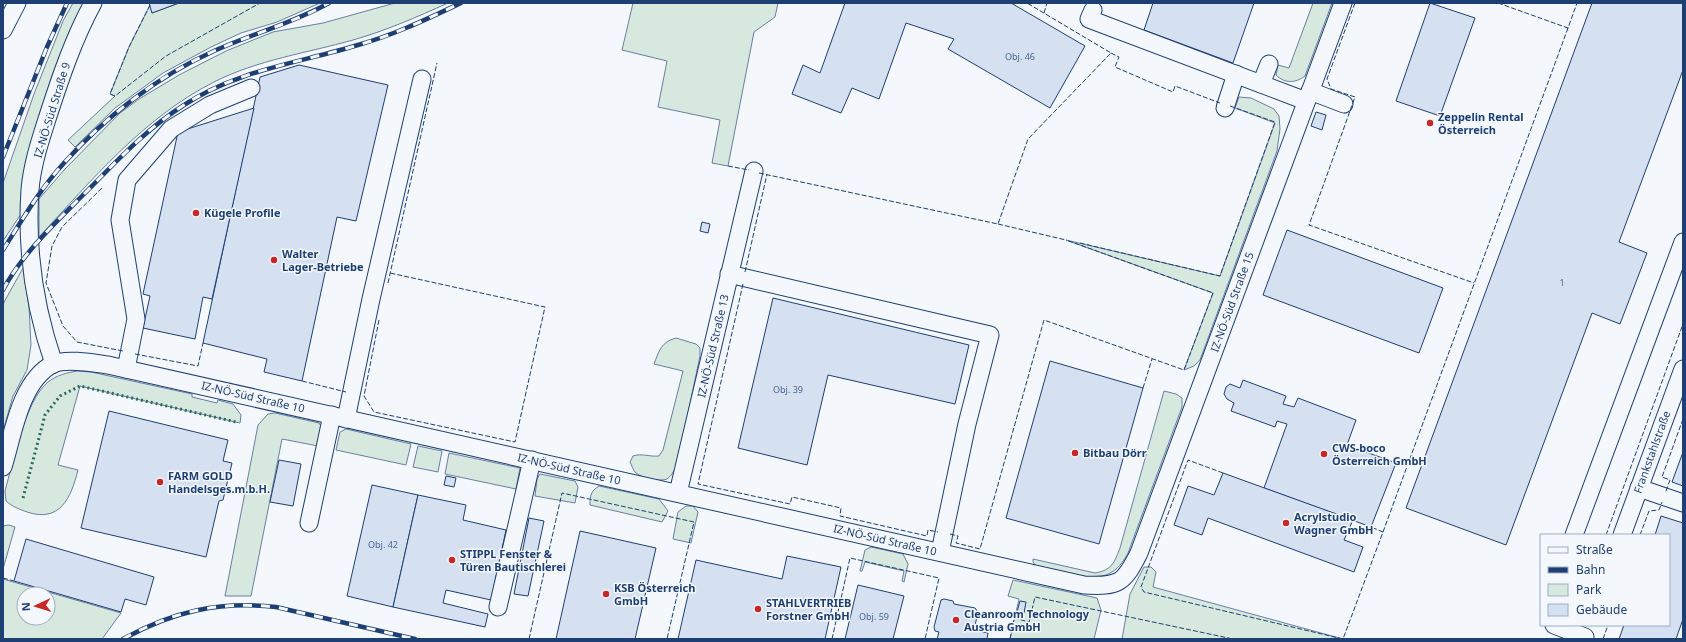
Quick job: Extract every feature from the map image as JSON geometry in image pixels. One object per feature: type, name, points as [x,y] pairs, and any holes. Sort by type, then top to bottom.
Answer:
[{"type":"street","points":[[5,21],[17,3]]},
{"type":"street","name":"IZ-NÖ-Süd Straße 9","points":[[54,364],[42,329],[30,251],[30,188],[40,141],[62,71],[93,3]]},
{"type":"street","name":"IZ-NÖ-Süd Straße 15","points":[[1103,586],[1117,583],[1129,573],[1139,553],[1343,3]]},
{"type":"street","points":[[1092,10],[1089,19],[1261,84],[1344,104]]},
{"type":"street","points":[[1261,84],[1269,64]]},
{"type":"street","points":[[1225,108],[1236,74]]},
{"type":"street","points":[[309,523],[373,291],[422,80]]},
{"type":"street","points":[[126,369],[136,319],[120,220],[127,180],[171,129],[210,105],[251,88]]},
{"type":"street","name":"IZ-NÖ-Süd Straße 13","points":[[678,493],[746,198],[754,172]]},
{"type":"street","points":[[1574,534],[1683,242]]},
{"type":"street","points":[[729,274],[990,334],[966,424],[940,552]]},
{"type":"street","name":"IZ-NÖ-Süd Straße 10","points":[[3,467],[24,396],[37,376],[54,364],[81,361],[126,369],[1084,584],[1103,586]]},
{"type":"street","name":"Frankstahlstraße","points":[[1622,534],[1683,369]]},
{"type":"street","points":[[498,607],[532,460]]},
{"type":"street","points":[[1639,488],[1683,503]]},
{"type":"street","points":[[1558,626],[1586,634]]},
{"type":"green space","points":[[73,3],[84,3],[69,32],[53,73],[35,129],[21,214],[3,241],[3,183],[34,94],[63,21]]},
{"type":"green space","points":[[179,3],[320,3],[277,22],[241,33],[211,47],[163,73],[115,108],[75,147],[68,140],[115,96],[110,94],[129,47],[150,5],[152,13]]},
{"type":"green space","points":[[395,3],[448,3],[377,32],[336,45],[265,62],[230,74],[214,82],[164,113],[141,132],[99,172],[39,237],[39,199],[65,169],[120,113],[139,99],[179,75],[226,51],[273,32],[323,23]]},
{"type":"green space","points":[[633,3],[778,3],[775,17],[754,32],[728,166],[712,163],[720,120],[658,107],[667,61],[622,50]]},
{"type":"green space","points":[[1313,3],[1332,3],[1305,76],[1290,82],[1283,80],[1276,75],[1278,65],[1289,68]]},
{"type":"green space","points":[[1239,97],[1251,98],[1274,109],[1279,116],[1280,129],[1277,151],[1200,360],[1194,366],[1184,370],[1213,293],[1066,240],[1220,276],[1275,123],[1235,108]]},
{"type":"green space","points":[[23,268],[29,307],[31,345],[27,370],[13,396],[3,431],[3,304]]},
{"type":"green space","points":[[676,338],[696,344],[700,348],[700,356],[677,463],[673,473],[667,479],[656,480],[636,473],[630,462],[633,456],[659,456],[663,450],[683,371],[654,364],[661,348],[667,342]]},
{"type":"green space","points":[[77,371],[91,372],[192,394],[192,397],[217,403],[218,400],[233,404],[241,415],[240,423],[80,386],[58,465],[78,470],[72,490],[62,506],[56,511],[48,514],[38,515],[19,509],[6,501],[5,491],[26,417],[40,391],[48,382],[62,375]]},
{"type":"green space","points":[[1164,391],[1176,394],[1182,398],[1182,407],[1128,553],[1122,563],[1112,572],[1096,577],[1075,575],[1036,566],[1033,559],[1095,573],[1101,572],[1112,565],[1120,548]]},
{"type":"green space","points":[[275,413],[319,423],[322,428],[318,446],[282,439],[251,596],[225,596],[258,425],[268,414]]},
{"type":"green space","points":[[346,429],[411,444],[406,465],[336,450],[340,432]]},
{"type":"green space","points":[[418,446],[442,451],[438,472],[413,467]]},
{"type":"green space","points":[[449,453],[520,468],[516,489],[445,474]]},
{"type":"green space","points":[[540,474],[575,481],[578,487],[575,503],[535,496],[537,479]]},
{"type":"green space","points":[[599,486],[659,499],[668,511],[662,522],[590,505],[592,494]]},
{"type":"green space","points":[[686,506],[693,506],[698,512],[691,543],[673,539],[678,512]]},
{"type":"green space","points":[[9,525],[15,527],[3,569],[3,526]]},
{"type":"green space","points":[[871,547],[903,554],[908,564],[904,582],[902,581],[904,571],[865,562],[862,571],[860,571],[865,550]]},
{"type":"green space","points":[[1144,567],[1151,567],[1156,572],[1153,587],[1343,639],[1122,639],[1130,594]]},
{"type":"green space","points":[[3,579],[27,586],[16,586],[16,626],[56,626],[56,594],[121,613],[102,639],[3,639]]},
{"type":"green space","points":[[1013,580],[1097,598],[1101,610],[1094,639],[1010,639],[1019,599],[1008,596]]},
{"type":"building","points":[[149,3],[179,3],[152,13]]},
{"type":"building","points":[[845,3],[1011,3],[1085,46],[1050,108],[948,49],[954,39],[906,23],[879,99],[852,88],[841,113],[792,94],[803,65],[820,73]]},
{"type":"building","points":[[1153,3],[1254,3],[1233,63],[1144,30]]},
{"type":"building","points":[[1430,3],[1475,18],[1440,116],[1396,101]]},
{"type":"building","points":[[1592,3],[1683,3],[1683,70],[1619,242],[1647,253],[1620,324],[1592,313],[1506,545],[1406,508]]},
{"type":"building","name":"Walter Lager-Betriebe","points":[[299,65],[388,85],[356,221],[337,217],[302,381],[264,372],[267,359],[203,343],[260,77]]},
{"type":"building","name":"Kügele Profile","points":[[254,108],[212,299],[203,297],[195,339],[143,328],[150,296],[143,294],[178,132]]},
{"type":"building","points":[[1316,112],[1326,115],[1322,130],[1311,126]]},
{"type":"building","points":[[702,222],[710,224],[708,233],[700,231]]},
{"type":"building","points":[[1287,230],[1443,288],[1419,353],[1263,295]]},
{"type":"building","points":[[773,298],[969,345],[955,404],[828,375],[807,465],[738,448]]},
{"type":"building","name":"Bitbau Dörr","points":[[1050,361],[1143,388],[1099,544],[1006,518]]},
{"type":"building","name":"CWS-boco Österreich GmbH","points":[[1243,380],[1286,396],[1283,404],[1294,407],[1298,398],[1356,420],[1347,445],[1396,463],[1371,527],[1264,488],[1287,424],[1277,421],[1275,427],[1231,411],[1234,403],[1227,399],[1224,394],[1226,387],[1230,384],[1240,388]]},
{"type":"building","name":"FARM GOLD Handelsges.m.b.H.","points":[[109,411],[228,440],[223,461],[232,463],[223,500],[219,501],[206,557],[81,528]]},
{"type":"building","points":[[1683,452],[1683,486],[1672,482]]},
{"type":"building","points":[[279,460],[301,464],[293,506],[270,502]]},
{"type":"building","name":"Acrylstudio Wagner GmbH","points":[[1223,473],[1353,520],[1344,540],[1363,547],[1354,572],[1208,518],[1202,535],[1174,525],[1188,486],[1214,495]]},
{"type":"building","points":[[446,476],[456,478],[454,487],[444,485]]},
{"type":"building","points":[[372,485],[418,495],[393,607],[347,596]]},
{"type":"building","name":"STIPPL Fenster & Türen Bautischlerei","points":[[418,495],[466,505],[463,520],[506,530],[491,600],[446,590],[443,603],[488,614],[485,627],[393,607]]},
{"type":"building","points":[[1661,516],[1683,523],[1683,619],[1676,639],[1619,639],[1624,626],[1670,626],[1670,534],[1655,534]]},
{"type":"building","points":[[529,518],[544,521],[528,596],[514,594]]},
{"type":"building","name":"KSB Österreich GmbH","points":[[580,531],[656,548],[635,639],[556,639]]},
{"type":"building","points":[[26,539],[154,577],[146,605],[125,599],[121,612],[56,593],[56,586],[31,586],[14,581]]},
{"type":"building","name":"STAHLVERTRIEB Forstner GmbH","points":[[787,556],[841,567],[825,639],[678,639],[696,560],[782,579]]},
{"type":"building","points":[[858,585],[904,596],[893,639],[845,639]]},
{"type":"building","name":"Cleanroom Technology Austria GmbH","points":[[944,599],[953,601],[954,604],[975,608],[978,612],[974,630],[988,633],[987,639],[937,639],[939,632],[935,631],[934,627],[941,600]]},
{"type":"building","points":[[1020,601],[1026,602],[1024,613],[1017,612]]},
{"type":"railway","points":[[3,157],[47,47],[67,3]]},
{"type":"railway","points":[[3,250],[55,173],[80,146],[133,99],[193,61],[228,45],[301,17],[329,3]]},
{"type":"railway","points":[[3,290],[30,251],[63,215],[144,135],[184,105],[225,83],[247,75],[371,41],[410,26],[461,3]]},
{"type":"railway","points":[[123,639],[160,621],[179,615],[197,610],[235,606],[276,607],[415,639]]},
{"type":"hedge","points":[[23,498],[45,415],[60,396],[80,386],[236,422]]},
{"type":"fence","points":[[150,5],[129,47],[110,94],[115,96],[166,56],[260,3]]},
{"type":"fence","points":[[759,173],[998,224],[1028,139],[1111,53],[1027,3]]},
{"type":"fence","points":[[1044,13],[1047,3]]},
{"type":"fence","points":[[1355,3],[1327,79],[1331,89],[1355,97],[1309,225],[1474,283]]},
{"type":"fence","points":[[1498,3],[1568,28],[1577,3]]},
{"type":"fence","points":[[1383,532],[1568,28]]},
{"type":"fence","points":[[1111,53],[1119,57],[1115,67],[1173,92],[1175,86],[1220,103]]},
{"type":"fence","points":[[388,283],[437,63]]},
{"type":"fence","points":[[1080,243],[1220,276],[1275,122],[1230,106]]},
{"type":"fence","points":[[728,166],[749,170]]},
{"type":"fence","points":[[745,272],[767,174]]},
{"type":"fence","points":[[102,188],[62,227],[52,246],[46,283],[63,326],[77,342],[123,351]]},
{"type":"fence","points":[[998,224],[1066,240]]},
{"type":"fence","points":[[950,534],[958,536],[956,543],[980,549],[1044,320],[1184,370],[1213,293],[1066,240]]},
{"type":"fence","points":[[379,320],[364,396],[374,412],[515,442],[545,307],[390,273]]},
{"type":"fence","points":[[743,284],[698,484],[790,504],[792,497],[841,508],[840,516],[927,536],[928,530],[938,532]]},
{"type":"fence","points":[[1606,534],[1683,324]]},
{"type":"fence","points":[[135,354],[198,366],[203,343]]},
{"type":"fence","points":[[1143,388],[1152,359]]},
{"type":"fence","points":[[302,381],[346,392]]},
{"type":"fence","points":[[1666,491],[1670,480],[1662,477],[1683,419]]},
{"type":"fence","points":[[1223,473],[1188,460],[1141,587],[1144,592],[1343,639],[1383,532],[1371,527]]},
{"type":"fence","points":[[529,639],[562,493],[694,522],[667,639]]},
{"type":"fence","points":[[1640,534],[1649,511],[1659,510],[1662,502]]},
{"type":"fence","points":[[832,639],[850,558],[939,578],[925,639]]},
{"type":"fence","points":[[3,578],[14,581]]},
{"type":"fence","points":[[1010,639],[1014,618],[1029,622],[1035,597],[1233,639]]},
{"type":"fence","points":[[1603,639],[1608,626]]},
{"type":"place","name":"Zeppelin Rental Österreich","points":[[1430,123]]},
{"type":"place","name":"Kügele Profile","points":[[196,213]]},
{"type":"place","name":"Walter Lager-Betriebe","points":[[274,260]]},
{"type":"place","name":"Bitbau Dörr","points":[[1075,453]]},
{"type":"place","name":"CWS-boco Österreich GmbH","points":[[1324,454]]},
{"type":"place","name":"FARM GOLD Handelsges.m.b.H.","points":[[160,482]]},
{"type":"place","name":"Acrylstudio Wagner GmbH","points":[[1286,523]]},
{"type":"place","name":"STIPPL Fenster & Türen Bautischlerei","points":[[452,560]]},
{"type":"place","name":"KSB Österreich GmbH","points":[[606,594]]},
{"type":"place","name":"STAHLVERTRIEB Forstner GmbH","points":[[758,609]]},
{"type":"place","name":"Cleanroom Technology Austria GmbH","points":[[956,620]]}]
